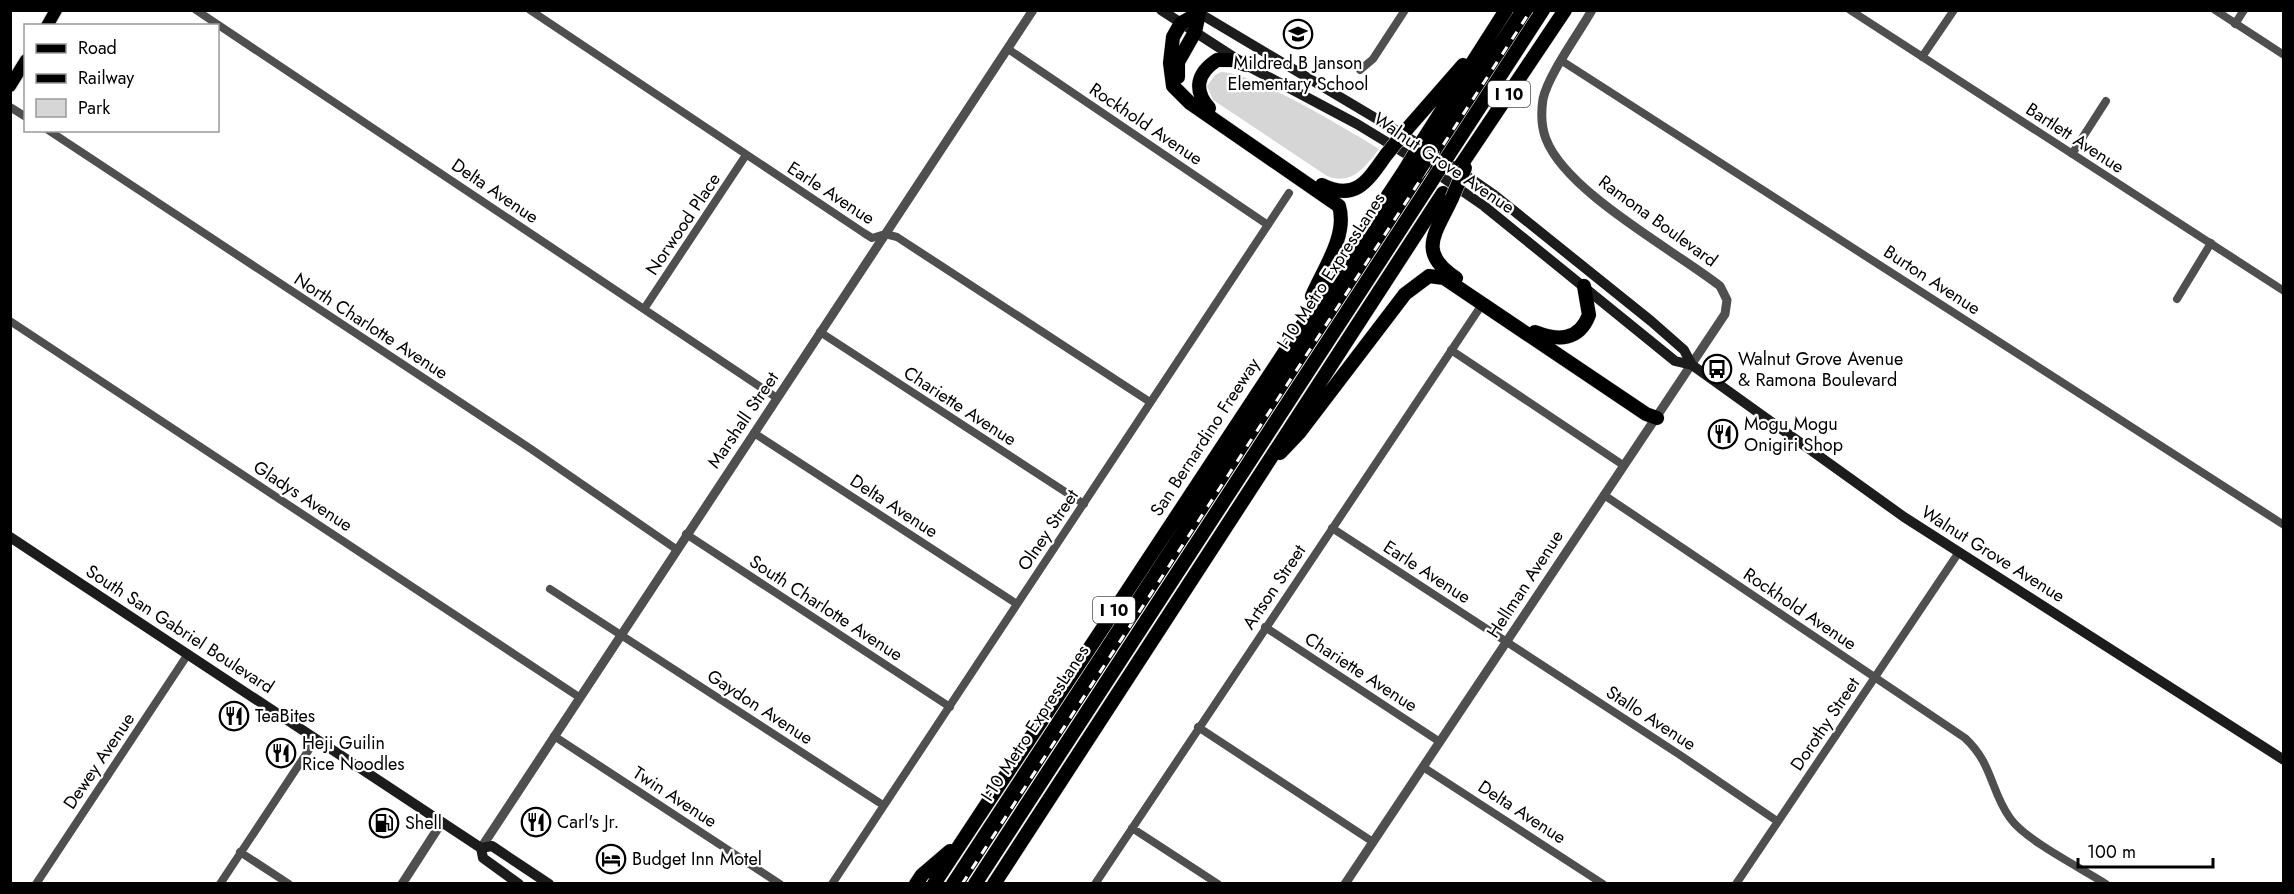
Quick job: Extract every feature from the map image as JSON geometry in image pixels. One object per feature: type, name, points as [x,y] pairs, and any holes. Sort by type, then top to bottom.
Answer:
[{"type":"highway","name":"I 10","points":[[1429,144],[1506,10]]},
{"type":"highway","name":"I-10 Metro ExpressLanes","points":[[953,884],[1411,171],[1523,10]]},
{"type":"highway","name":"I-10 Metro ExpressLanes","points":[[975,884],[1543,10]]},
{"type":"highway","name":"I 10","points":[[994,884],[1256,478],[1448,196],[1464,164],[1565,10]]},
{"type":"highway","points":[[1196,12],[1180,23],[1173,37],[1170,70],[1173,86],[1181,96],[1339,206],[1341,223],[1339,235],[1296,331]]},
{"type":"highway","points":[[1196,12],[1195,32],[1178,62],[1178,76],[1185,89],[1321,185],[1336,191],[1348,191],[1362,185],[1407,129],[1492,32]]},
{"type":"highway","points":[[1209,108],[1198,93],[1198,83],[1204,70],[1217,60],[1232,60],[1246,65]]},
{"type":"highway","name":"San Bernardino Freeway","points":[[934,884],[1296,331],[1411,171]]},
{"type":"highway","points":[[1448,196],[1433,238],[1432,255],[1436,262],[1657,418]]},
{"type":"highway","points":[[1256,478],[1299,433],[1405,294],[1429,276],[1444,278],[1646,414],[1657,418]]},
{"type":"highway","points":[[1535,332],[1561,339],[1579,332],[1589,315],[1584,286]]},
{"type":"highway","points":[[916,884],[922,875],[961,843]]},
{"type":"main road","points":[[48,24],[56,10]]},
{"type":"main road","name":"Walnut Grove Avenue","points":[[1161,10],[1246,65],[1357,124],[1426,166],[1484,206],[1675,361],[1692,365],[1904,517],[2283,760]]},
{"type":"main road","name":"Walnut Grove Avenue","points":[[1196,12],[1434,153],[1492,194],[1651,321],[1684,350],[1692,365]]},
{"type":"main road","points":[[10,86],[24,63]]},
{"type":"main road","name":"South San Gabriel Boulevard","points":[[10,537],[442,822],[480,848],[483,858],[519,884]]},
{"type":"main road","name":"South San Gabriel Boulevard","points":[[480,848],[492,846],[549,884]]},
{"type":"street","name":"Delta Avenue","points":[[196,10],[217,24]]},
{"type":"street","name":"Earle Avenue","points":[[530,10],[872,238],[885,234],[897,237],[1150,402]]},
{"type":"street","name":"Marshall Street","points":[[480,848],[1033,10]]},
{"type":"street","points":[[1360,70],[1373,59],[1405,10]]},
{"type":"street","name":"Ramona Boulevard","points":[[1592,10],[1549,84],[1543,103],[1542,126],[1550,148],[1581,185],[1598,200],[1720,285],[1727,300]]},
{"type":"street","name":"Bartlett Avenue","points":[[1850,10],[2283,291]]},
{"type":"street","points":[[1922,57],[1954,10]]},
{"type":"street","points":[[2215,10],[2283,55]]},
{"type":"street","points":[[2235,24],[2244,10]]},
{"type":"street","name":"Delta Avenue","points":[[219,25],[777,398]]},
{"type":"street","name":"Rockhold Avenue","points":[[1008,49],[1268,225]]},
{"type":"street","name":"Burton Avenue","points":[[1562,61],[2283,525]]},
{"type":"street","points":[[2072,154],[2106,101]]},
{"type":"street","points":[[10,107],[24,116]]},
{"type":"street","name":"North Charlotte Avenue","points":[[51,132],[521,443],[676,549]]},
{"type":"street","name":"Norwood Place","points":[[644,309],[746,155]]},
{"type":"street","name":"Olney Street","points":[[832,884],[1288,193]]},
{"type":"street","points":[[2177,299],[2211,243]]},
{"type":"street","name":"Hellman Avenue","points":[[1345,884],[1722,320],[1727,300]]},
{"type":"street","name":"Artson Street","points":[[1095,884],[1479,309]]},
{"type":"street","name":"Gladys Avenue","points":[[10,321],[579,697]]},
{"type":"street","name":"Chariette Avenue","points":[[820,332],[1084,504]]},
{"type":"street","points":[[1451,350],[1623,465]]},
{"type":"street","name":"Delta Avenue","points":[[754,432],[1017,604]]},
{"type":"street","name":"Rockhold Avenue","points":[[1604,495],[1965,738],[1977,749],[1985,761],[2001,802],[2019,828],[2106,884]]},
{"type":"street","name":"Earle Avenue","points":[[1332,528],[1507,642]]},
{"type":"street","name":"South Charlotte Avenue","points":[[686,534],[950,707]]},
{"type":"street","name":"Dorothy Street","points":[[1736,884],[1959,552]]},
{"type":"street","name":"Gaydon Avenue","points":[[550,589],[884,805]]},
{"type":"street","name":"Chariette Avenue","points":[[1265,627],[1440,742]]},
{"type":"street","name":"Stallo Avenue","points":[[1507,642],[1777,821]]},
{"type":"street","name":"Dewey Avenue","points":[[36,884],[188,654]]},
{"type":"street","points":[[1198,727],[1373,842]]},
{"type":"street","name":"Twin Avenue","points":[[554,736],[780,884]]},
{"type":"street","points":[[220,884],[316,739]]},
{"type":"street","name":"Delta Avenue","points":[[1424,767],[1603,884]]},
{"type":"street","points":[[402,884],[442,822]]},
{"type":"street","points":[[1132,828],[1218,884]]},
{"type":"street","points":[[240,852],[289,884]]},
{"type":"green space","points":[[1221,72],[1236,75],[1277,92],[1379,149],[1363,168],[1351,177],[1344,179],[1327,176],[1213,100],[1207,86],[1215,75]]},
{"type":"railway","points":[[962,884],[1531,10]]},
{"type":"place","name":"Mildred B Janson Elementary School","points":[[1298,34]]},
{"type":"place","name":"Walnut Grove Avenue & Ramona Boulevard","points":[[1717,369]]},
{"type":"place","name":"Mogu Mogu Onigiri Shop","points":[[1723,434]]},
{"type":"place","name":"TeaBites","points":[[234,716]]},
{"type":"place","name":"Heji Guilin Rice Noodles","points":[[281,753]]},
{"type":"place","name":"Carl's Jr.","points":[[536,822]]},
{"type":"place","name":"Shell","points":[[384,823]]},
{"type":"place","name":"Budget Inn Motel","points":[[611,859]]}]
